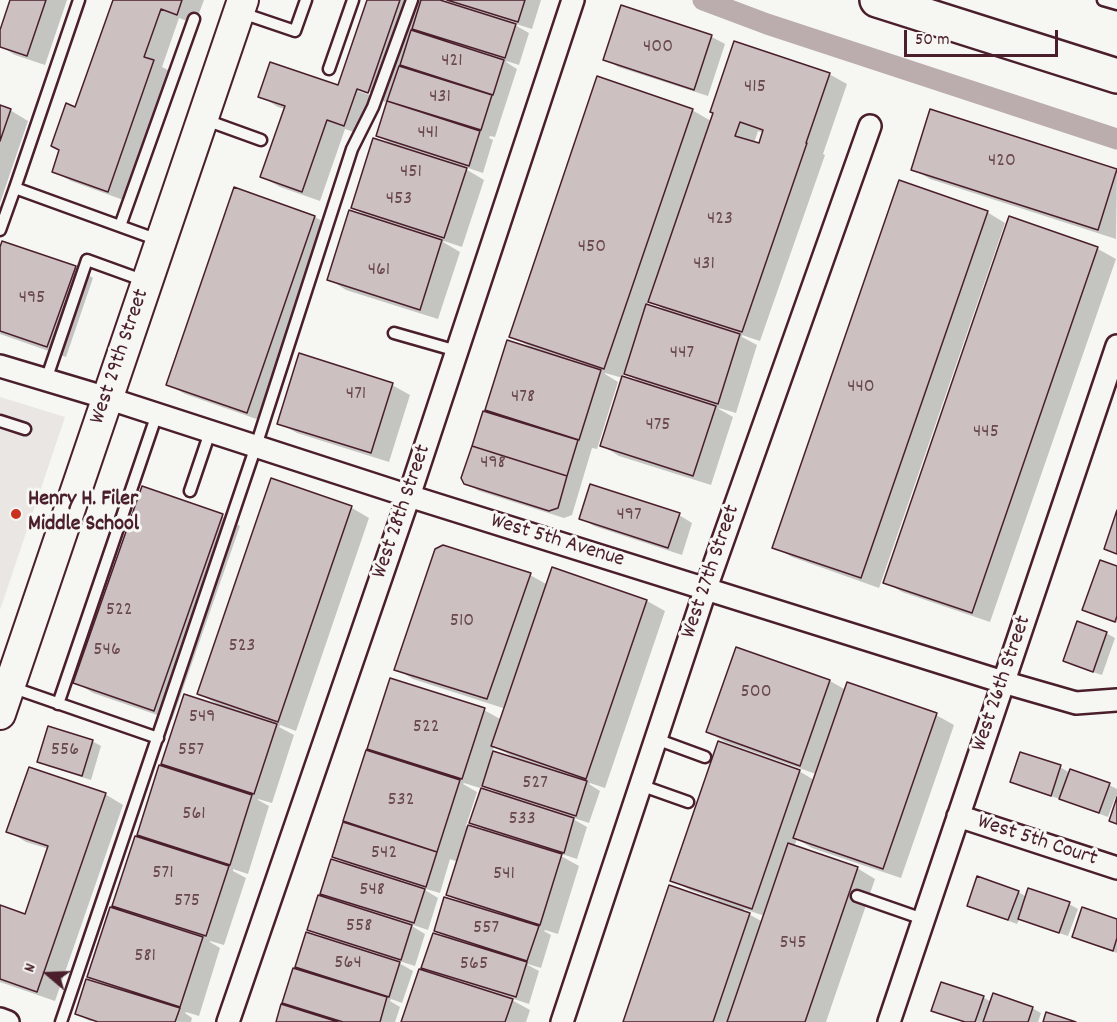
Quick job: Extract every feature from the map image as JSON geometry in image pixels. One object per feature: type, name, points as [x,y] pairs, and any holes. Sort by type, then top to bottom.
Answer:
[{"type":"main road","points":[[877,0],[939,15],[1117,76]]},
{"type":"street","name":"West 28th Street","points":[[228,1022],[409,496],[573,0]]},
{"type":"street","name":"West 29th Street","points":[[5,700],[241,6]]},
{"type":"street","name":"West 27th Street","points":[[562,1022],[706,588],[870,126]]},
{"type":"street","name":"West 26th Street","points":[[889,1022],[1117,346]]},
{"type":"street","name":"West 5th Avenue","points":[[0,366],[107,398],[409,496],[1076,703],[1117,700]]},
{"type":"street","name":"West 5th Court","points":[[958,816],[1117,868]]},
{"type":"street","points":[[0,1019],[8,1022]]},
{"type":"lane","points":[[0,230],[79,0]]},
{"type":"lane","points":[[241,6],[295,31],[306,0]]},
{"type":"lane","points":[[329,69],[353,0]]},
{"type":"lane","points":[[61,1022],[256,446],[352,149],[373,107],[412,0]]},
{"type":"lane","points":[[1103,0],[1117,4]]},
{"type":"lane","points":[[120,226],[194,19]]},
{"type":"lane","points":[[202,119],[261,140]]},
{"type":"lane","points":[[15,188],[161,241]]},
{"type":"lane","points":[[46,380],[87,260],[147,282]]},
{"type":"lane","points":[[394,333],[457,351]]},
{"type":"lane","points":[[58,704],[156,414]]},
{"type":"lane","points":[[0,421],[25,429]]},
{"type":"lane","points":[[190,491],[210,432]]},
{"type":"lane","points":[[5,700],[58,704],[158,738]]},
{"type":"lane","points":[[656,739],[705,757]]},
{"type":"lane","points":[[640,785],[688,802]]},
{"type":"lane","points":[[857,896],[924,919]]},
{"type":"shaded area","name":"Henry H. Filer Middle School","points":[[0,397],[65,417],[0,610]]},
{"type":"building","points":[[10,0],[46,0],[27,56],[0,47],[0,30]]},
{"type":"building","points":[[113,0],[182,0],[177,15],[161,9],[144,57],[154,60],[108,192],[52,172],[59,150],[51,146],[66,103],[75,107]]},
{"type":"building","points":[[367,0],[400,0],[368,93],[357,89],[344,126],[327,120],[302,192],[260,177],[285,106],[258,97],[270,62],[338,85]]},
{"type":"building","points":[[421,0],[440,0],[516,24],[505,58],[412,29]]},
{"type":"building","points":[[447,0],[525,0],[518,22]]},
{"type":"building","points":[[621,5],[712,35],[694,90],[603,60]]},
{"type":"building","points":[[411,30],[504,60],[493,95],[400,65]]},
{"type":"building","points":[[734,41],[830,73],[742,332],[648,302],[713,113],[710,112]],"holes":[[[740,122],[763,130],[759,143],[735,136]]]},
{"type":"building","points":[[399,66],[492,95],[481,130],[387,101]]},
{"type":"building","points":[[597,76],[693,109],[604,369],[509,337]]},
{"type":"building","points":[[387,101],[480,131],[469,166],[376,136]]},
{"type":"building","points":[[0,105],[11,109],[0,141]]},
{"type":"building","points":[[930,109],[1117,169],[1098,230],[911,170]]},
{"type":"building","points":[[373,138],[467,168],[444,238],[351,208]]},
{"type":"building","points":[[899,180],[988,211],[861,578],[772,548]]},
{"type":"building","points":[[234,187],[315,216],[247,413],[166,385]]},
{"type":"building","points":[[349,210],[442,240],[420,310],[327,280]]},
{"type":"building","points":[[1009,216],[1098,247],[972,613],[883,583]]},
{"type":"building","points":[[2,241],[76,266],[47,347],[0,331],[0,247]]},
{"type":"building","points":[[646,304],[740,334],[718,404],[624,374]]},
{"type":"building","points":[[507,340],[601,370],[579,440],[485,410]]},
{"type":"building","points":[[299,353],[393,383],[371,453],[277,424]]},
{"type":"building","points":[[622,376],[716,406],[693,476],[600,446]]},
{"type":"building","points":[[483,411],[578,440],[567,476],[472,446]]},
{"type":"building","points":[[472,446],[567,476],[558,508],[549,511],[464,484],[461,478]]},
{"type":"building","points":[[271,478],[352,506],[278,722],[197,694]]},
{"type":"building","points":[[590,484],[680,513],[668,548],[579,519]]},
{"type":"building","points":[[142,486],[223,514],[154,711],[73,683]]},
{"type":"building","points":[[1117,510],[1117,554],[1104,549]]},
{"type":"building","points":[[443,545],[531,573],[487,699],[394,670],[435,549]]},
{"type":"building","points":[[1100,560],[1117,566],[1115,622],[1082,610]]},
{"type":"building","points":[[552,567],[647,600],[586,779],[491,746]]},
{"type":"building","points":[[1077,621],[1107,632],[1093,672],[1063,661]]},
{"type":"building","points":[[736,647],[830,680],[800,766],[706,732]]},
{"type":"building","points":[[390,678],[485,708],[462,779],[367,749]]},
{"type":"building","points":[[847,682],[937,713],[883,869],[793,838]]},
{"type":"building","points":[[184,694],[277,724],[254,794],[161,764]]},
{"type":"building","points":[[48,726],[93,740],[82,776],[37,762]]},
{"type":"building","points":[[718,741],[800,770],[752,909],[670,881]]},
{"type":"building","points":[[366,750],[460,780],[437,852],[343,821]]},
{"type":"building","points":[[493,751],[587,781],[576,816],[482,786]]},
{"type":"building","points":[[1020,752],[1061,765],[1051,796],[1010,782]]},
{"type":"building","points":[[159,765],[252,795],[230,865],[137,835]]},
{"type":"building","points":[[29,767],[106,793],[37,992],[0,979],[0,905],[25,914],[48,846],[6,832]]},
{"type":"building","points":[[1070,769],[1110,783],[1099,813],[1059,799]]},
{"type":"building","points":[[481,788],[574,818],[564,853],[469,823]]},
{"type":"building","points":[[1117,797],[1117,824],[1109,821]]},
{"type":"building","points":[[343,822],[437,852],[426,887],[332,857]]},
{"type":"building","points":[[468,825],[562,854],[540,925],[446,895]]},
{"type":"building","points":[[135,836],[229,866],[206,936],[112,906]]},
{"type":"building","points":[[788,843],[858,867],[805,1022],[727,1022]]},
{"type":"building","points":[[331,859],[425,889],[414,923],[320,894]]},
{"type":"building","points":[[977,876],[1019,891],[1008,920],[967,906]]},
{"type":"building","points":[[669,885],[750,913],[713,1022],[623,1022]]},
{"type":"building","points":[[1028,888],[1070,902],[1059,933],[1018,919]]},
{"type":"building","points":[[318,895],[412,925],[401,960],[307,930]]},
{"type":"building","points":[[444,897],[539,926],[527,961],[434,931]]},
{"type":"building","points":[[110,907],[203,937],[180,1007],[87,977]]},
{"type":"building","points":[[1082,907],[1117,919],[1117,938],[1113,951],[1072,937]]},
{"type":"building","points":[[306,932],[400,962],[389,997],[295,967]]},
{"type":"building","points":[[433,933],[527,962],[516,997],[421,968]]},
{"type":"building","points":[[293,968],[387,997],[380,1022],[343,1022],[282,1003]]},
{"type":"building","points":[[419,969],[513,999],[505,1022],[401,1022]]},
{"type":"building","points":[[86,979],[180,1008],[175,1022],[98,1022],[75,1014]]},
{"type":"building","points":[[941,982],[984,996],[975,1022],[965,1022],[931,1011]]},
{"type":"building","points":[[993,993],[1033,1007],[1028,1022],[983,1022]]},
{"type":"building","points":[[281,1004],[338,1022],[276,1022]]},
{"type":"building","points":[[1046,1012],[1076,1022],[1043,1022]]},
{"type":"waterway","points":[[703,0],[767,24],[1117,139]]},
{"type":"place","name":"Henry H. Filer Middle School","points":[[16,514]]}]
